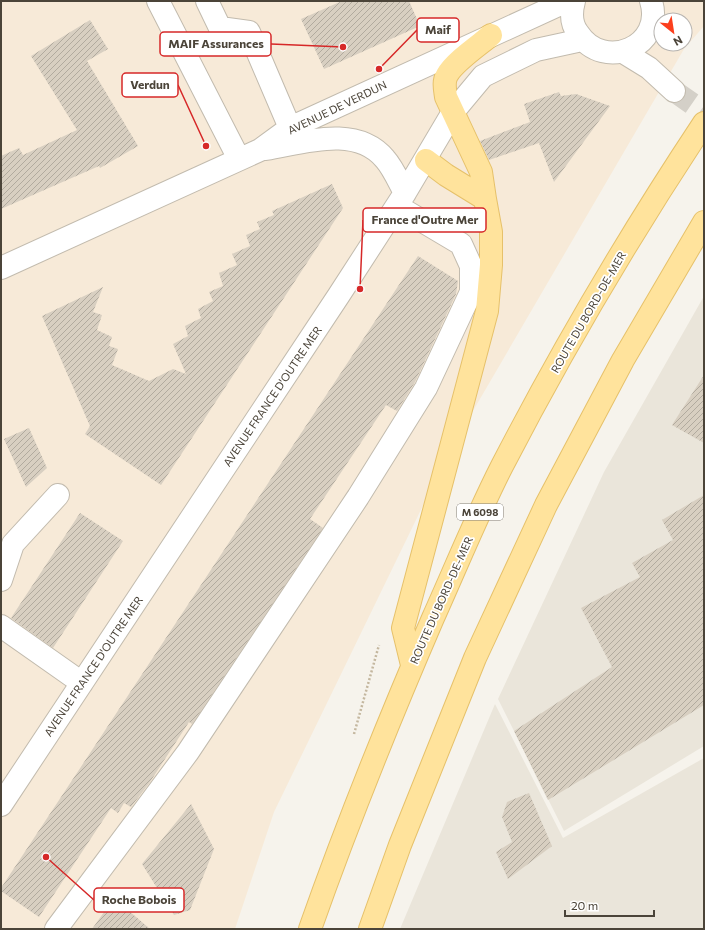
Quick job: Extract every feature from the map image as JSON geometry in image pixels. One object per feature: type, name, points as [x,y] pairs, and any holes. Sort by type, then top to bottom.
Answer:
[{"type":"main road","points":[[412,666],[403,628],[487,311],[491,265],[491,232],[480,172],[446,97],[444,86],[447,75],[455,66],[491,35]]},
{"type":"main road","name":"ROUTE DU BORD-DE-MER","points":[[310,929],[330,871],[412,666],[465,544],[502,466],[548,380],[657,194],[704,123]]},
{"type":"main road","points":[[426,160],[446,175],[485,199]]},
{"type":"main road","points":[[370,929],[400,845],[475,658],[546,505],[624,360],[704,222]]},
{"type":"street","points":[[158,1],[239,160]]},
{"type":"street","points":[[207,1],[220,28],[249,32],[290,128]]},
{"type":"street","name":"AVENUE DE VERDUN","points":[[1,268],[239,160],[260,150],[290,128],[567,1]]},
{"type":"street","points":[[574,1],[572,20],[576,31],[582,40],[589,46],[606,53],[623,52],[639,44],[652,23],[655,5]]},
{"type":"street","points":[[623,52],[678,85],[644,38]]},
{"type":"street","name":"AVENUE FRANCE D'OUTRE MER","points":[[1,805],[401,199],[426,160],[453,112],[483,76],[536,50],[582,40]]},
{"type":"street","points":[[56,929],[188,752],[358,497],[426,388],[471,292],[471,266],[461,244],[401,199],[386,159],[376,149],[356,140],[338,137],[260,150]]},
{"type":"street","points":[[1,580],[13,544],[58,495]]},
{"type":"street","points":[[1,626],[82,683]]},
{"type":"shaded area","points":[[1,1],[704,1],[704,26],[693,39],[693,12],[653,12],[653,52],[682,52],[449,452],[274,812],[235,929],[1,929]]},
{"type":"shaded area","points":[[704,296],[704,746],[564,831],[498,699],[604,472]]},
{"type":"shaded area","points":[[495,704],[563,838],[704,758],[704,929],[400,929]]},
{"type":"building","points":[[342,1],[409,1],[420,26],[324,69],[301,19]]},
{"type":"building","points":[[90,20],[108,49],[87,61],[138,146],[100,168],[99,166],[1,209],[1,156],[19,148],[23,155],[77,130],[31,56]]},
{"type":"building","points":[[559,92],[561,96],[576,94],[610,106],[554,182],[539,143],[489,160],[480,141],[530,122],[524,104]]},
{"type":"building","points":[[332,184],[343,208],[161,485],[85,434],[90,426],[42,316],[103,287],[93,312],[102,315],[97,330],[112,337],[109,346],[118,349],[112,365],[149,381],[173,369],[186,374],[173,344],[188,336],[185,326],[201,318],[198,309],[213,301],[209,292],[223,286],[219,273],[237,265],[232,254],[250,246],[246,235],[260,229],[257,222],[274,215],[272,211]]},
{"type":"building","points":[[418,256],[458,281],[456,294],[415,382],[397,411],[386,405],[310,519],[323,528],[192,724],[189,722],[150,782],[131,807],[124,803],[118,813],[111,808],[39,917],[1,891],[1,888]]},
{"type":"building","points":[[704,375],[704,443],[672,425]]},
{"type":"building","points":[[29,428],[47,468],[26,487],[4,439]]},
{"type":"building","points":[[704,495],[704,705],[548,800],[514,731],[612,667],[581,608],[640,577],[632,563],[673,540],[662,520]]},
{"type":"building","points":[[80,513],[123,541],[53,648],[11,618]]},
{"type":"building","points":[[529,793],[552,846],[508,879],[496,852],[512,842],[502,817],[507,802]]},
{"type":"building","points":[[191,804],[214,849],[190,910],[174,915],[142,864]]},
{"type":"building","points":[[114,898],[150,929],[92,929]]},
{"type":"tunnel","points":[[674,91],[704,112]]},
{"type":"place","name":"MAIF Assurances","points":[[343,47]]},
{"type":"place","name":"Maif","points":[[379,69]]},
{"type":"place","name":"Verdun","points":[[206,146]]},
{"type":"place","name":"France d'Outre Mer","points":[[360,289]]},
{"type":"place","name":"Roche Bobois","points":[[46,857]]}]
